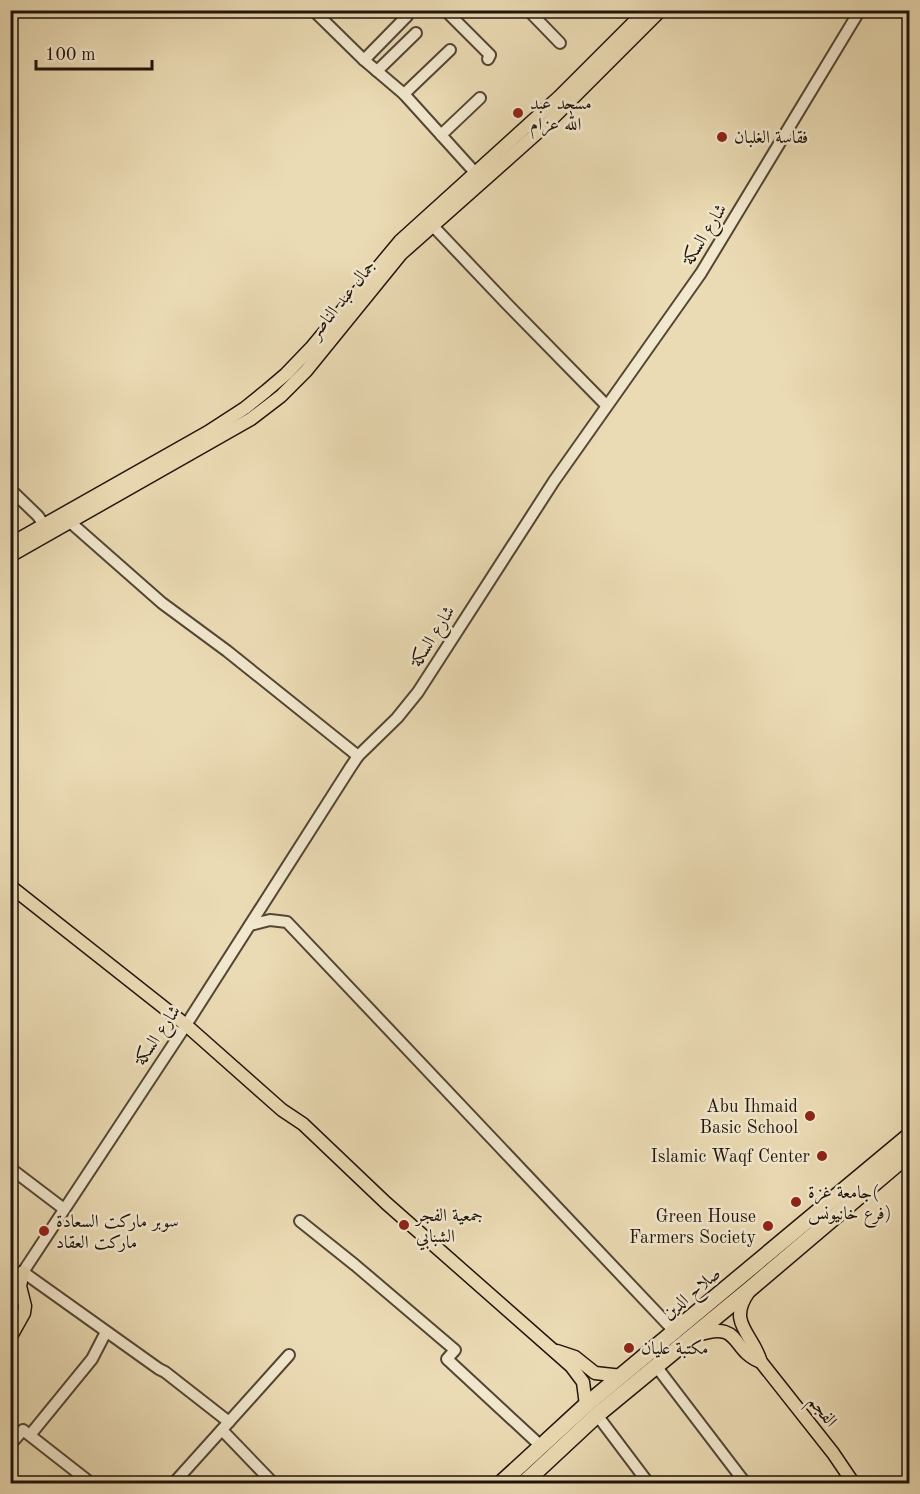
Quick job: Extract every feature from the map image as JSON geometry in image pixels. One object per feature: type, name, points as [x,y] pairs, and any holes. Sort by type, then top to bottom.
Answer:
[{"type":"highway","name":"صلاح الدين","points":[[523,1484],[622,1376],[909,1135]]},
{"type":"highway","name":"صلاح الدين","points":[[500,1484],[542,1446],[656,1366],[694,1336],[909,1153]]},
{"type":"main road","name":"جمال عبد الناصر","points":[[10,544],[70,522],[251,419],[281,396],[331,343],[401,254],[646,10]]},
{"type":"main road","name":"جمال عبد الناصر","points":[[10,556],[48,530],[208,432],[286,374],[311,348],[400,241],[545,126],[662,10]]},
{"type":"main road","points":[[10,886],[186,1025],[282,1110],[303,1124],[386,1203],[571,1366],[583,1382],[591,1410]]},
{"type":"main road","points":[[10,1338],[24,1312],[25,1306],[20,1286],[23,1272]]},
{"type":"main road","name":"شارع السكة","points":[[10,1292],[23,1272]]},
{"type":"main road","points":[[751,1288],[742,1303],[739,1315],[743,1328],[758,1352],[761,1362]]},
{"type":"main road","points":[[694,1336],[715,1330],[725,1331],[761,1362]]},
{"type":"main road","points":[[553,1350],[575,1357],[595,1373],[622,1376]]},
{"type":"main road","name":"الفجم","points":[[761,1362],[833,1453],[854,1484]]},
{"type":"street","points":[[313,10],[364,60],[404,94],[479,177]]},
{"type":"street","points":[[445,10],[490,55],[488,59]]},
{"type":"street","points":[[528,10],[560,43]]},
{"type":"street","name":"شارع السكة","points":[[23,1272],[186,1025],[358,756],[398,718],[418,692],[554,481],[701,273],[860,10]]},
{"type":"street","points":[[364,60],[407,16]]},
{"type":"street","points":[[377,71],[416,33]]},
{"type":"street","points":[[404,94],[450,50]]},
{"type":"street","points":[[441,135],[480,98]]},
{"type":"street","points":[[432,225],[606,405]]},
{"type":"street","points":[[10,489],[38,516],[48,530]]},
{"type":"street","points":[[70,522],[162,603],[227,651],[358,756]]},
{"type":"street","points":[[250,925],[270,921],[287,922],[675,1332]]},
{"type":"street","points":[[10,1168],[64,1209]]},
{"type":"street","points":[[300,1221],[455,1350],[447,1359],[542,1446]]},
{"type":"street","points":[[23,1272],[165,1371],[226,1426],[274,1484]]},
{"type":"street","points":[[30,1435],[92,1359],[106,1332]]},
{"type":"street","points":[[173,1484],[289,1355]]},
{"type":"street","points":[[656,1366],[746,1484]]},
{"type":"street","points":[[591,1410],[649,1484]]},
{"type":"street","points":[[10,1445],[23,1430],[92,1484]]},
{"type":"place","name":"مسجد عبد الله عزام","points":[[518,113]]},
{"type":"place","name":"فقاسة الغلبان","points":[[722,137]]},
{"type":"place","name":"Abu Ihmaid Basic School","points":[[810,1116]]},
{"type":"place","name":"Islamic Waqf Center","points":[[822,1156]]},
{"type":"place","name":"جامعة غزة( فرع خانيونس)","points":[[796,1202]]},
{"type":"place","name":"جمعية الفجر الشبابي","points":[[404,1225]]},
{"type":"place","name":"Green House Farmers Society","points":[[768,1226]]},
{"type":"place","name":"سوبر ماركت السعادة ماركت العقاد","points":[[44,1231]]},
{"type":"place","name":"مكتبة عليان","points":[[629,1348]]}]
